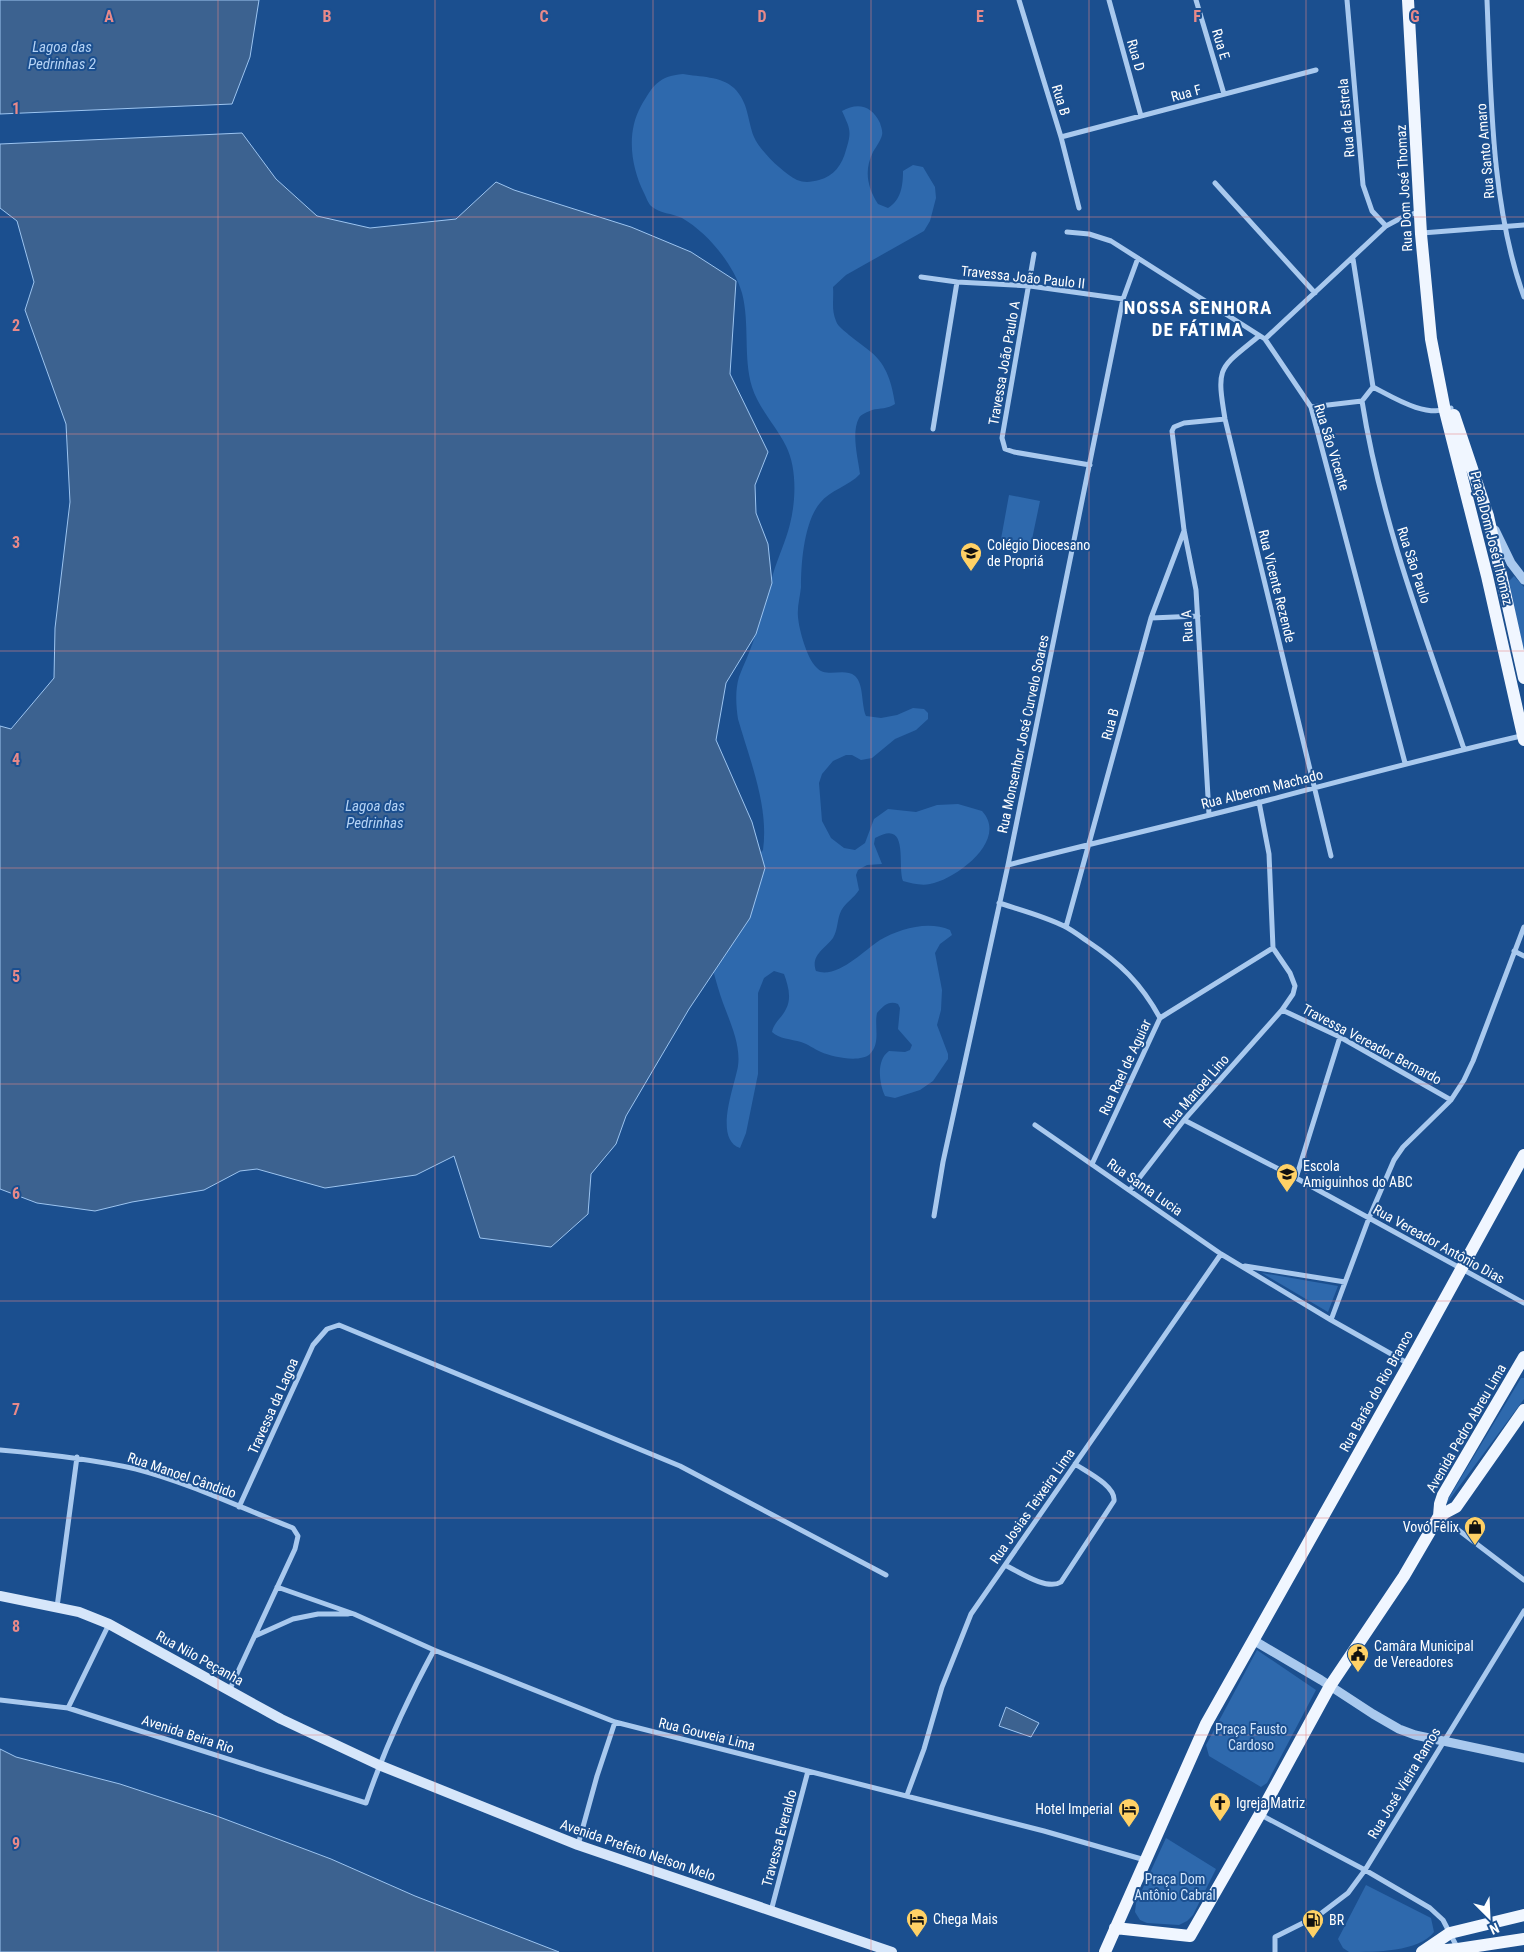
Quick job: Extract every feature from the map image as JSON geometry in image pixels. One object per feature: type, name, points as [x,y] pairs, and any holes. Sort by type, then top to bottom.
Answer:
[{"type":"main road","name":"Rua Dom José Thomaz","points":[[1408,0],[1426,303],[1437,373],[1448,409]]},
{"type":"main road","name":"Praça Dom José Thomaz","points":[[1448,409],[1488,516]]},
{"type":"main road","name":"Praça Dom José Thomaz","points":[[1448,409],[1524,738]]},
{"type":"main road","points":[[1488,516],[1522,662],[1524,678]]},
{"type":"main road","points":[[1487,576],[1500,573]]},
{"type":"main road","name":"Rua Barão do Rio Branco","points":[[1253,1640],[1409,1364],[1524,1155]]},
{"type":"main road","name":"Avenida Pedro Abreu Lima","points":[[1330,1686],[1404,1576],[1439,1516],[1443,1495],[1523,1363]]},
{"type":"main road","name":"Avenida Pedro Abreu Lima","points":[[1439,1516],[1456,1507],[1524,1410]]},
{"type":"main road","name":"Rua Nilo Peçanha","points":[[0,1596],[79,1612],[109,1624],[229,1691],[379,1765]]},
{"type":"main road","points":[[1105,1952],[1206,1724],[1253,1640]]},
{"type":"main road","points":[[1115,1928],[1190,1936],[1330,1686]]},
{"type":"main road","name":"Avenida Prefeito Nelson Melo","points":[[379,1765],[578,1845],[892,1952]]},
{"type":"main road","points":[[1423,1952],[1450,1933],[1524,1915]]},
{"type":"main road","points":[[1423,1952],[1458,1949],[1524,1938]]},
{"type":"street","name":"Rua B","points":[[1019,0],[1061,137],[1079,208]]},
{"type":"street","name":"Rua D","points":[[1109,0],[1141,116]]},
{"type":"street","name":"Rua E","points":[[1196,0],[1224,94]]},
{"type":"street","name":"Rua da Estrela","points":[[1346,0],[1363,185],[1372,211],[1386,226]]},
{"type":"street","name":"Rua Santo Amaro","points":[[1487,0],[1490,84],[1504,228],[1524,296]]},
{"type":"street","name":"Rua F","points":[[1061,137],[1316,70]]},
{"type":"street","points":[[1215,184],[1315,293]]},
{"type":"street","points":[[1265,339],[1386,226],[1421,211]]},
{"type":"street","points":[[1421,234],[1524,225]]},
{"type":"street","name":"Rua São Vicente","points":[[1066,232],[1089,234],[1111,241],[1265,339],[1311,407],[1405,763]]},
{"type":"street","name":"Travessa João Paulo A","points":[[1034,254],[1030,286],[1002,438],[1003,446],[1005,449],[1014,452],[1090,464]]},
{"type":"street","name":"Rua Monsenhor José Curvelo Soares","points":[[934,1216],[945,1152],[1008,865],[1123,299],[1138,258]]},
{"type":"street","points":[[1311,407],[1362,401],[1374,387],[1353,258]]},
{"type":"street","name":"Travessa João Paulo II","points":[[921,277],[957,282],[1030,286],[1123,299]]},
{"type":"street","points":[[933,429],[957,282]]},
{"type":"street","name":"Rua Vicente Rezende","points":[[1260,336],[1226,363],[1222,372],[1220,380],[1225,419],[1331,856]]},
{"type":"street","points":[[1374,387],[1408,404],[1431,410],[1448,409]]},
{"type":"street","name":"Rua São Paulo","points":[[1362,401],[1369,445],[1384,506],[1464,749]]},
{"type":"street","name":"Rua A","points":[[1209,814],[1198,616],[1193,572],[1184,530],[1172,431],[1174,426],[1178,425],[1225,419]]},
{"type":"street","name":"Praça Dom José Thomaz","points":[[1488,516],[1511,563],[1524,580]]},
{"type":"street","name":"Rua B","points":[[1066,926],[1151,618],[1184,530]]},
{"type":"street","points":[[1151,618],[1198,616]]},
{"type":"street","name":"Rua Alberom Machado","points":[[1008,865],[1260,802],[1405,763],[1464,749],[1524,738]]},
{"type":"street","points":[[1260,802],[1270,862],[1273,948]]},
{"type":"street","points":[[999,903],[1066,926],[1124,968],[1150,998],[1160,1018]]},
{"type":"street","points":[[1331,1320],[1369,1218],[1394,1160],[1403,1147],[1451,1100],[1464,1080],[1524,927]]},
{"type":"street","name":"Rua Manoel Lino","points":[[1130,1190],[1184,1120],[1282,1010],[1293,994],[1295,986],[1290,973],[1273,948]]},
{"type":"street","name":"Rua Rael de Aguiar","points":[[1092,1164],[1160,1018],[1273,948]]},
{"type":"street","points":[[1514,951],[1524,956]]},
{"type":"street","name":"Travessa Vereador Bernardo","points":[[1282,1010],[1340,1037],[1451,1100]]},
{"type":"street","points":[[1296,1178],[1340,1037]]},
{"type":"street","name":"Rua Vereador Antônio Dias","points":[[1184,1120],[1296,1178],[1524,1303]]},
{"type":"street","name":"Rua Santa Lucia","points":[[1035,1125],[1221,1254],[1409,1364]]},
{"type":"street","name":"Rua Josias Teixeira Lima","points":[[907,1796],[924,1750],[942,1687],[971,1614],[1221,1254]]},
{"type":"street","points":[[1242,1266],[1346,1282]]},
{"type":"street","name":"Travessa da Lagoa","points":[[239,1507],[313,1345],[327,1330],[339,1325],[680,1466],[886,1575]]},
{"type":"street","name":"Rua Manoel Cândido","points":[[0,1450],[77,1457],[138,1470],[196,1490],[293,1528],[296,1531],[297,1542],[277,1587]]},
{"type":"street","points":[[57,1607],[77,1457]]},
{"type":"street","points":[[1005,1565],[1044,1584],[1057,1585],[1062,1582],[1114,1501],[1114,1492],[1110,1487],[1075,1464]]},
{"type":"street","points":[[1439,1516],[1524,1580]]},
{"type":"street","points":[[229,1691],[277,1587]]},
{"type":"street","name":"Rua Gouveia Lima","points":[[277,1587],[354,1614],[434,1650],[615,1722],[1044,1831],[1146,1860]]},
{"type":"street","name":"Rua José Vieira Ramos","points":[[1276,1952],[1275,1937],[1319,1915],[1348,1893],[1365,1870],[1443,1740],[1524,1611]]},
{"type":"street","points":[[255,1636],[293,1619],[318,1614],[354,1614]]},
{"type":"street","points":[[68,1708],[109,1624]]},
{"type":"street","points":[[1253,1640],[1399,1729],[1416,1735],[1524,1758]]},
{"type":"street","points":[[379,1765],[404,1706],[434,1650]]},
{"type":"street","name":"Avenida Beira Rio","points":[[0,1700],[68,1708],[366,1803],[379,1765]]},
{"type":"street","points":[[578,1845],[597,1776],[615,1722]]},
{"type":"street","name":"Travessa Everaldo","points":[[771,1911],[808,1771]]},
{"type":"street","points":[[1260,1814],[1365,1870],[1436,1912],[1458,1949]]},
{"type":"green space","points":[[683,74],[717,79],[734,88],[745,105],[754,137],[761,149],[772,161],[797,180],[808,182],[819,180],[829,176],[837,169],[848,144],[849,134],[842,111],[859,106],[869,109],[877,117],[882,130],[881,139],[868,165],[869,185],[878,204],[888,208],[896,201],[902,187],[903,171],[913,165],[923,167],[935,187],[936,198],[930,221],[924,231],[846,275],[833,287],[834,317],[837,323],[877,357],[885,369],[890,382],[895,404],[887,408],[872,410],[860,417],[855,438],[860,474],[824,499],[810,521],[804,543],[798,617],[804,644],[816,667],[830,673],[846,672],[855,676],[858,680],[866,716],[881,718],[897,715],[913,708],[924,709],[928,713],[928,719],[916,730],[895,739],[872,758],[861,760],[852,755],[846,755],[833,761],[822,774],[819,783],[822,821],[831,838],[844,848],[855,850],[865,843],[874,819],[888,809],[916,812],[937,805],[958,804],[982,811],[989,822],[989,834],[984,846],[976,856],[953,875],[927,885],[903,881],[900,846],[898,839],[893,834],[886,833],[875,838],[874,844],[882,864],[867,865],[858,870],[856,875],[859,890],[841,911],[833,938],[815,960],[816,971],[833,971],[850,963],[880,940],[896,932],[923,926],[941,927],[950,930],[952,935],[940,944],[935,953],[942,990],[941,1010],[937,1025],[948,1054],[948,1059],[933,1081],[920,1090],[895,1098],[885,1096],[880,1078],[882,1060],[889,1051],[905,1052],[910,1050],[912,1045],[898,1029],[900,1008],[895,1003],[886,1004],[877,1013],[875,1045],[870,1054],[865,1057],[853,1059],[832,1056],[804,1043],[772,1032],[788,1005],[789,996],[784,974],[774,971],[764,978],[758,993],[758,1074],[746,1133],[740,1148],[732,1143],[728,1134],[727,1123],[730,1098],[738,1066],[738,1050],[713,970],[756,858],[763,850],[764,833],[761,800],[738,719],[736,693],[739,677],[756,634],[792,515],[794,474],[786,446],[759,403],[752,387],[749,376],[746,317],[742,293],[733,272],[719,251],[692,224],[678,216],[658,211],[651,206],[636,172],[633,161],[632,139],[636,116],[657,83],[668,77]]},
{"type":"green space","points":[[1009,495],[1040,501],[1031,544],[1001,539]]},
{"type":"green space","points":[[1514,576],[1524,587],[1524,652],[1508,582]]},
{"type":"green space","points":[[1262,1273],[1338,1286],[1328,1312]]},
{"type":"green space","points":[[1521,1378],[1524,1378],[1524,1399],[1441,1511]]},
{"type":"green space","name":"Praça Fausto Cardoso","points":[[1257,1650],[1316,1690],[1267,1783],[1261,1787],[1209,1756],[1206,1745]]},
{"type":"green space","name":"Praça Dom Antônio Cabral","points":[[1166,1838],[1216,1869],[1193,1915],[1179,1925],[1147,1923],[1140,1920],[1135,1912],[1136,1903]]},
{"type":"green space","points":[[1366,1885],[1431,1918],[1434,1932],[1418,1944],[1396,1950],[1349,1952],[1343,1948],[1338,1939]]},
{"type":"water","name":"Lagoa das Pedrinhas 2","points":[[0,0],[259,0],[250,57],[232,104],[0,114]]},
{"type":"water","name":"Lagoa das Pedrinhas","points":[[242,133],[276,179],[317,216],[370,228],[456,219],[496,182],[514,190],[631,227],[691,252],[736,281],[730,374],[768,452],[755,485],[756,513],[768,544],[772,583],[756,634],[726,683],[716,740],[752,822],[765,868],[750,918],[689,1009],[626,1116],[616,1144],[591,1174],[588,1214],[551,1247],[480,1238],[454,1156],[416,1175],[325,1188],[257,1169],[240,1171],[204,1190],[132,1202],[95,1211],[37,1203],[0,1189],[0,726],[11,729],[54,678],[55,628],[70,502],[66,424],[25,310],[34,282],[17,221],[0,208],[0,144]]},
{"type":"water","points":[[1006,1707],[1039,1723],[1031,1737],[999,1726]]},
{"type":"water","points":[[0,1749],[16,1757],[120,1784],[214,1815],[331,1859],[415,1896],[559,1952],[0,1952]]},
{"type":"place","name":"Colégio Diocesano de Propriá","points":[[971,572]]},
{"type":"place","name":"Escola Amiguinhos do ABC","points":[[1287,1193]]},
{"type":"place","name":"Vovó Fêlix","points":[[1475,1546]]},
{"type":"place","name":"Camâra Municipal de Vereadores","points":[[1358,1673]]},
{"type":"place","name":"Igreja Matriz","points":[[1220,1822]]},
{"type":"place","name":"Hotel Imperial","points":[[1129,1828]]},
{"type":"place","name":"Chega Mais","points":[[917,1938]]},
{"type":"place","name":"BR","points":[[1313,1939]]},
{"type":"district","name":"NOSSA SENHORA DE FÁTIMA","points":[[1198,318]]}]
